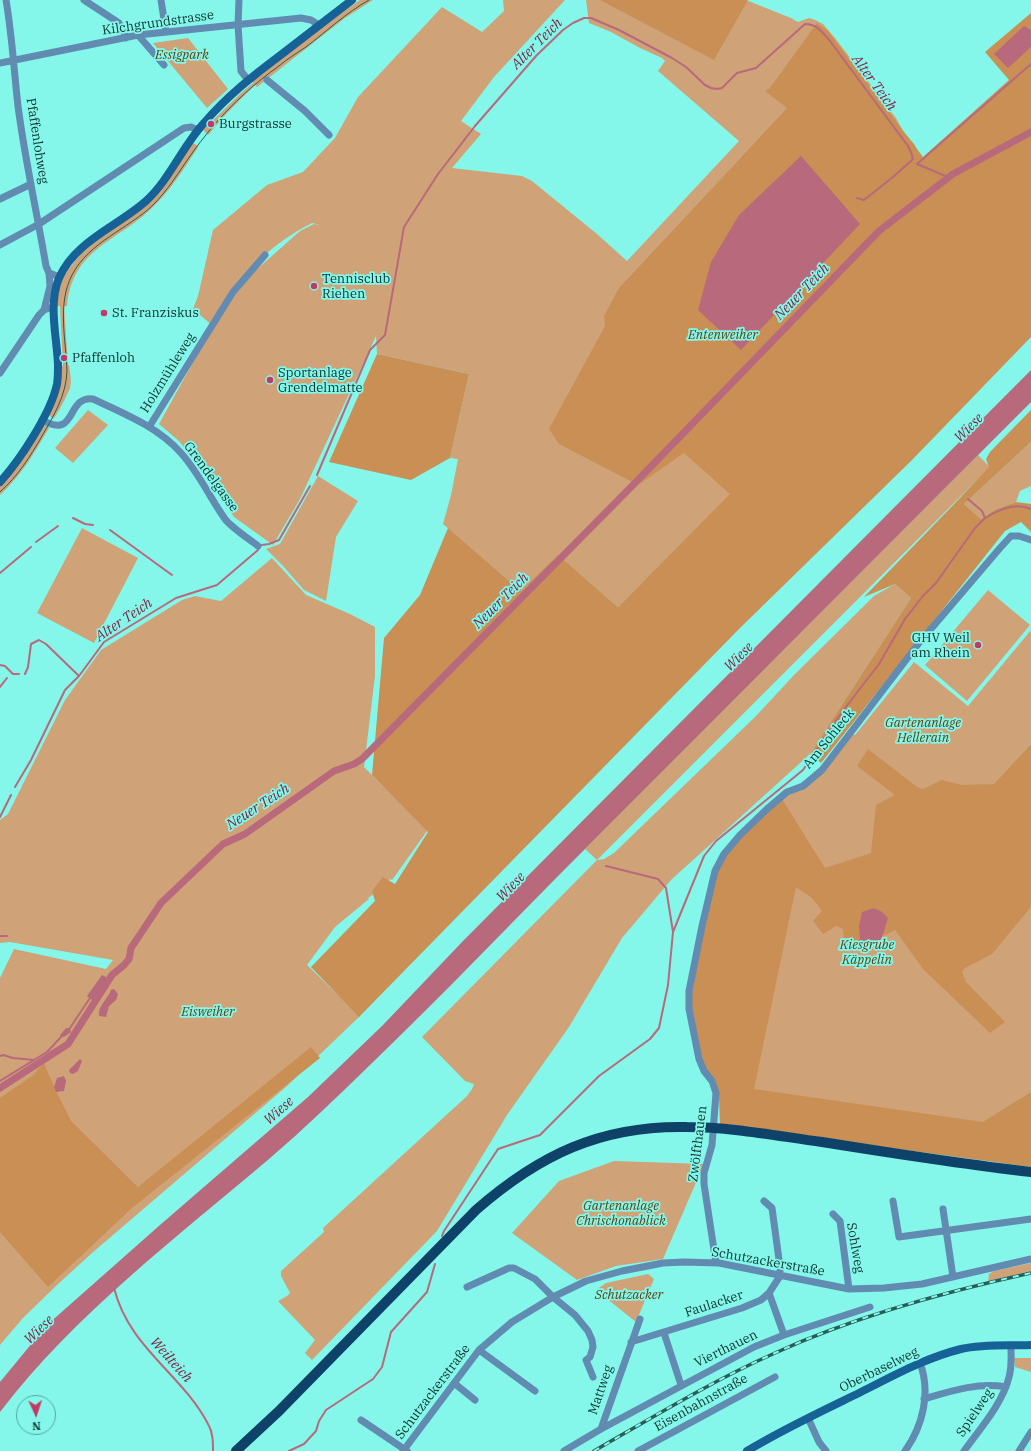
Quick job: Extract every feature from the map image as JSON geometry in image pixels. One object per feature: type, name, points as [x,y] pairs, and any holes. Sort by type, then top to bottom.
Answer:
[{"type":"main road","points":[[0,482],[20,456],[42,420],[51,401],[57,382],[58,365],[53,307],[54,294],[60,277],[70,261],[86,244],[141,205],[153,194],[163,182],[204,122],[248,80],[352,0]]},
{"type":"main road","points":[[236,1451],[279,1410],[476,1210],[515,1178],[558,1153],[599,1138],[643,1129],[687,1127],[732,1130],[1031,1172]]},
{"type":"main road","name":"Oberbaselweg","points":[[747,1451],[808,1418],[920,1363],[943,1354],[963,1349],[981,1347],[1031,1345]]},
{"type":"street","name":"Pfaffenlohweg","points":[[6,0],[18,106],[46,266],[49,273],[50,286],[44,310]]},
{"type":"street","points":[[84,0],[119,23],[126,38]]},
{"type":"street","points":[[161,0],[166,32]]},
{"type":"street","points":[[240,0],[238,25],[241,71],[248,80]]},
{"type":"street","name":"Kilchgrundstrasse","points":[[0,63],[138,35],[301,18],[311,20],[319,25]]},
{"type":"street","points":[[138,35],[164,65]]},
{"type":"street","points":[[267,80],[305,111],[329,135]]},
{"type":"street","points":[[0,245],[39,224],[184,128],[191,127],[198,130]]},
{"type":"street","points":[[0,198],[31,184]]},
{"type":"street","name":"Holzmühleweg","points":[[149,426],[233,292],[265,255]]},
{"type":"street","points":[[49,273],[60,277]]},
{"type":"street","points":[[0,373],[44,310],[53,307]]},
{"type":"street","name":"Grendelgasse","points":[[42,420],[55,426],[63,424],[68,420],[79,403],[93,399],[149,426],[168,440],[191,465],[226,521],[258,546]]},
{"type":"street","name":"Am Sohleck","points":[[716,1098],[714,1085],[704,1071],[699,1059],[689,1009],[689,991],[715,871],[724,854],[740,835],[780,796],[803,786],[822,770],[919,643],[1011,536],[1019,536],[1031,540]]},
{"type":"street","name":"Zwölfthauen","points":[[716,1098],[710,1154],[704,1173],[704,1184],[716,1263]]},
{"type":"street","points":[[764,1201],[772,1208],[780,1276]]},
{"type":"street","points":[[893,1201],[899,1237],[1031,1219]]},
{"type":"street","points":[[943,1209],[953,1276]]},
{"type":"street","name":"Sohlweg","points":[[833,1214],[840,1220],[849,1289]]},
{"type":"street","name":"Schutzackerstraße","points":[[405,1450],[478,1350],[512,1322],[553,1297],[586,1281],[622,1270],[663,1263],[716,1263],[849,1289],[884,1288],[922,1284],[1031,1259]]},
{"type":"street","points":[[467,1287],[509,1268],[514,1268],[534,1279],[575,1315],[588,1331],[593,1347],[590,1357],[586,1360],[593,1377]]},
{"type":"street","name":"Faulacker","points":[[631,1342],[742,1308],[761,1300],[769,1293],[780,1276]]},
{"type":"street","points":[[769,1293],[784,1335]]},
{"type":"street","name":"Vierthauen","points":[[601,1429],[754,1346],[870,1307]]},
{"type":"street","name":"Mattweg","points":[[564,1451],[601,1429],[640,1319]]},
{"type":"street","points":[[664,1333],[681,1385]]},
{"type":"street","name":"Spielweg","points":[[964,1451],[1006,1388],[1011,1367],[1010,1346]]},
{"type":"street","points":[[478,1350],[535,1391]]},
{"type":"street","points":[[905,1451],[918,1429],[924,1408],[924,1378],[920,1363]]},
{"type":"street","name":"Eisenbahnstraße","points":[[638,1451],[775,1377]]},
{"type":"street","points":[[454,1383],[475,1400]]},
{"type":"street","name":"Spielweg","points":[[924,1399],[961,1388],[994,1385],[1006,1388]]},
{"type":"street","points":[[808,1418],[819,1442],[826,1451]]},
{"type":"street","points":[[362,1420],[405,1450]]},
{"type":"street","points":[[1019,1451],[1028,1444],[1031,1432]]},
{"type":"green space","points":[[360,0],[373,0],[345,18],[257,87],[255,85],[227,113],[208,135],[203,130],[253,83],[252,81]]},
{"type":"green space","points":[[503,0],[565,0],[494,77],[461,121],[481,134],[452,168],[522,176],[532,181],[597,234],[627,261],[739,141],[658,71],[665,61],[662,58],[611,32],[589,23],[586,0],[746,0],[798,22],[809,18],[815,20],[823,24],[835,38],[896,118],[903,131],[915,145],[917,150],[846,379],[618,607],[562,559],[521,591],[443,524],[451,495],[458,459],[450,458],[469,374],[377,354],[376,336],[300,499],[273,545],[234,517],[209,479],[179,441],[159,424],[213,326],[193,309],[198,296],[213,230],[267,185],[303,172],[335,138],[358,97],[442,7],[482,32],[504,11]],"holes":[[[312,223],[324,226],[314,224],[300,231],[246,279],[265,255],[288,237]]]},
{"type":"green space","points":[[600,0],[748,0],[714,60]]},
{"type":"green space","points":[[1031,13],[1031,337],[912,460],[740,628],[359,1017],[311,967],[375,901],[372,891],[383,877],[395,884],[428,832],[372,775],[384,638],[420,595],[448,528],[521,591],[558,555],[618,607],[730,494],[684,453],[638,485],[559,444],[549,429],[605,326],[604,316],[619,288],[787,108],[765,91],[770,88],[817,23],[828,31],[923,157],[1009,80],[985,52]]},
{"type":"green space","name":"Essigpark","points":[[188,38],[228,89],[207,108],[153,43]]},
{"type":"green space","points":[[193,143],[198,146],[197,149],[165,195],[139,220],[87,258],[78,271],[71,287],[67,306],[64,306],[68,365],[71,385],[53,419],[49,415],[58,391],[61,366],[63,366],[60,306],[57,306],[62,280],[68,270],[88,247],[137,212]]},
{"type":"green space","points":[[377,354],[469,374],[450,458],[411,480],[329,462]]},
{"type":"green space","points":[[88,410],[108,425],[73,463],[55,448]]},
{"type":"green space","points":[[1031,410],[1031,442],[964,504],[981,519],[996,509],[1016,502],[1031,504],[1031,532],[1021,522],[1005,531],[821,763],[810,754],[911,598],[895,584],[864,597],[989,467],[986,459],[990,452]]},
{"type":"green space","points":[[44,425],[49,428],[33,455],[15,480],[0,495],[0,486]]},
{"type":"green space","points":[[1031,442],[1031,486],[1020,491],[1016,502],[996,509],[981,519],[964,504]]},
{"type":"green space","points":[[978,455],[990,467],[597,860],[585,849]]},
{"type":"green space","points":[[318,476],[358,501],[336,537],[326,601],[304,590],[266,549],[280,544]]},
{"type":"green space","points":[[82,528],[138,558],[94,643],[37,613]]},
{"type":"green space","name":"Eisweiher","points":[[272,558],[306,595],[350,614],[375,627],[375,676],[364,767],[427,831],[392,880],[390,879],[378,891],[368,898],[369,899],[335,927],[307,965],[360,1016],[287,1086],[92,1253],[23,1318],[0,1345],[0,978],[14,949],[106,969],[113,960],[10,942],[0,943],[0,820],[8,814],[65,700],[101,650],[182,600],[195,596],[221,601]]},
{"type":"green space","points":[[895,584],[911,598],[810,754],[671,880],[622,938],[569,1027],[507,1115],[437,1231],[312,1360],[305,1353],[315,1340],[278,1301],[290,1293],[281,1276],[281,1271],[324,1232],[323,1228],[467,1096],[474,1084],[465,1081],[422,1037],[597,860],[604,859],[614,853],[756,716],[794,675],[874,596]]},
{"type":"green space","name":"GHV Weil am Rhein","points":[[988,590],[1030,625],[967,701],[925,665]]},
{"type":"green space","name":"Kiesgrube Käppelin","points":[[1031,630],[1031,744],[995,784],[982,785],[995,786],[1031,780],[1031,1141],[756,1107],[704,926],[779,801],[803,786],[853,734],[855,735],[914,662],[968,706]]},
{"type":"green space","points":[[1031,744],[1030,908],[992,954],[965,968],[962,972],[966,982],[1005,1022],[990,1033],[923,969],[895,930],[883,936],[888,918],[859,926],[860,943],[844,938],[843,929],[836,926],[823,934],[813,921],[822,911],[812,898],[796,887],[754,1089],[983,1122],[1031,1092],[1031,1167],[720,1125],[719,1098],[704,1071],[689,1009],[712,883],[724,854],[780,796],[825,868],[871,853],[876,805],[895,795],[857,766],[868,749],[917,787],[923,789],[942,780],[962,785],[994,784]]},
{"type":"green space","points":[[311,1047],[320,1058],[132,1208],[48,1287],[0,1232],[0,1098],[32,1076],[44,1063],[71,1121],[138,1187]]},
{"type":"green space","name":"Gartenanlage Chrischonablick","points":[[614,1161],[704,1164],[663,1259],[616,1266],[577,1280],[512,1233],[559,1181]]},
{"type":"green space","points":[[1031,1263],[1031,1271],[988,1282],[989,1274],[994,1271]]},
{"type":"green space","name":"Schutzacker","points":[[648,1274],[654,1279],[636,1322],[596,1290],[606,1283]]},
{"type":"green space","points":[[1014,1358],[1031,1358],[1031,1372],[1015,1367]]},
{"type":"shaded area","points":[[1024,26],[1031,30],[1031,47],[1008,68],[994,54]]},
{"type":"shaded area","name":"Entenweiher","points":[[801,156],[860,224],[741,350],[698,310],[711,262],[739,215]]},
{"type":"shaded area","name":"Wiese","points":[[1031,370],[1031,402],[397,1039],[282,1148],[128,1278],[61,1342],[29,1376],[0,1412],[0,1382],[47,1325],[308,1097],[383,1025],[463,941]]},
{"type":"shaded area","points":[[874,908],[882,912],[888,918],[885,929],[881,939],[878,942],[869,947],[862,947],[860,945],[859,926],[862,912]]},
{"type":"shaded area","points":[[102,975],[108,978],[92,1000],[87,996]]},
{"type":"shaded area","points":[[114,989],[118,994],[116,1000],[109,1006],[106,1017],[99,1016],[101,1006],[111,990]]},
{"type":"shaded area","points":[[66,1028],[70,1028],[71,1032],[64,1037],[61,1037],[60,1035]]},
{"type":"shaded area","points":[[80,1059],[82,1061],[78,1071],[73,1074],[70,1073],[69,1070]]},
{"type":"shaded area","points":[[64,1076],[66,1081],[64,1091],[56,1092],[54,1087],[57,1078]]},
{"type":"waterway","name":"Alter Teich","points":[[317,475],[370,350],[385,335],[404,227],[438,174],[475,126],[536,56],[563,30],[573,23],[584,18],[591,18],[619,30],[672,58],[686,67],[705,85],[717,89],[722,88],[737,73],[756,68],[805,24],[813,25],[830,41],[908,146],[913,159],[864,200],[857,198]]},
{"type":"waterway","points":[[948,177],[917,164],[1031,64]]},
{"type":"waterway","name":"Neuer Teich","points":[[0,1088],[68,1044],[112,975],[129,959],[131,948],[161,903],[223,844],[245,834],[334,771],[354,764],[362,759],[635,483],[879,231],[953,174],[1031,132]]},
{"type":"waterway","name":"Alter Teich","points":[[262,545],[279,540],[310,486]]},
{"type":"waterway","points":[[673,932],[704,856],[716,841],[803,770],[842,712],[879,664],[905,619],[923,596],[936,583],[975,528],[985,518],[982,511],[968,499]]},
{"type":"waterway","points":[[985,518],[1002,509],[1014,506],[1031,509]]},
{"type":"waterway","points":[[73,518],[85,524],[93,525]]},
{"type":"waterway","points":[[36,542],[58,526]]},
{"type":"waterway","points":[[110,530],[172,575]]},
{"type":"waterway","points":[[0,573],[31,547]]},
{"type":"waterway","name":"Alter Teich","points":[[15,787],[31,760],[65,690],[79,676],[104,642],[176,598],[217,585],[258,550]]},
{"type":"waterway","points":[[25,674],[28,667],[31,644],[39,640],[46,644],[79,676]]},
{"type":"waterway","points":[[0,665],[5,666],[13,674],[19,674]]},
{"type":"waterway","points":[[0,687],[7,678]]},
{"type":"waterway","name":"Alter Teich","points":[[0,817],[11,795]]},
{"type":"waterway","points":[[442,1236],[498,1149],[540,1135],[599,1076],[650,1039],[659,1028],[668,985],[673,932],[666,888],[658,879],[606,866]]},
{"type":"waterway","points":[[0,936],[7,936]]},
{"type":"waterway","points":[[70,1028],[90,998]]},
{"type":"waterway","points":[[0,1081],[47,1052],[61,1037]]},
{"type":"waterway","points":[[0,1056],[3,1055],[13,1058],[34,1060]]},
{"type":"waterway","points":[[289,1451],[304,1444],[316,1431],[319,1421],[326,1410],[373,1379],[382,1367],[391,1332],[427,1292],[435,1264]]},
{"type":"waterway","name":"Weilteich","points":[[114,1288],[121,1309],[131,1328],[197,1406],[210,1427],[213,1441],[213,1451]]},
{"type":"tram line","points":[[0,492],[18,473],[28,459],[51,420],[62,397],[67,371],[64,322],[65,298],[67,286],[79,264],[99,245],[143,214],[158,200],[214,125],[261,79],[306,47],[344,16],[369,0]]},
{"type":"railway","points":[[594,1451],[706,1387],[775,1353],[806,1340],[869,1316],[901,1306],[966,1288],[1031,1273]]},
{"type":"place","name":"Burgstrasse","points":[[211,124]]},
{"type":"place","name":"Tennisclub Riehen","points":[[314,286]]},
{"type":"place","name":"St. Franziskus","points":[[104,313]]},
{"type":"place","name":"Pfaffenloh","points":[[64,358]]},
{"type":"place","name":"Sportanlage Grendelmatte","points":[[270,380]]},
{"type":"place","name":"GHV Weil am Rhein","points":[[978,645]]},
{"type":"park label","name":"Gartenanlage Hellerain","points":[[923,730]]}]
